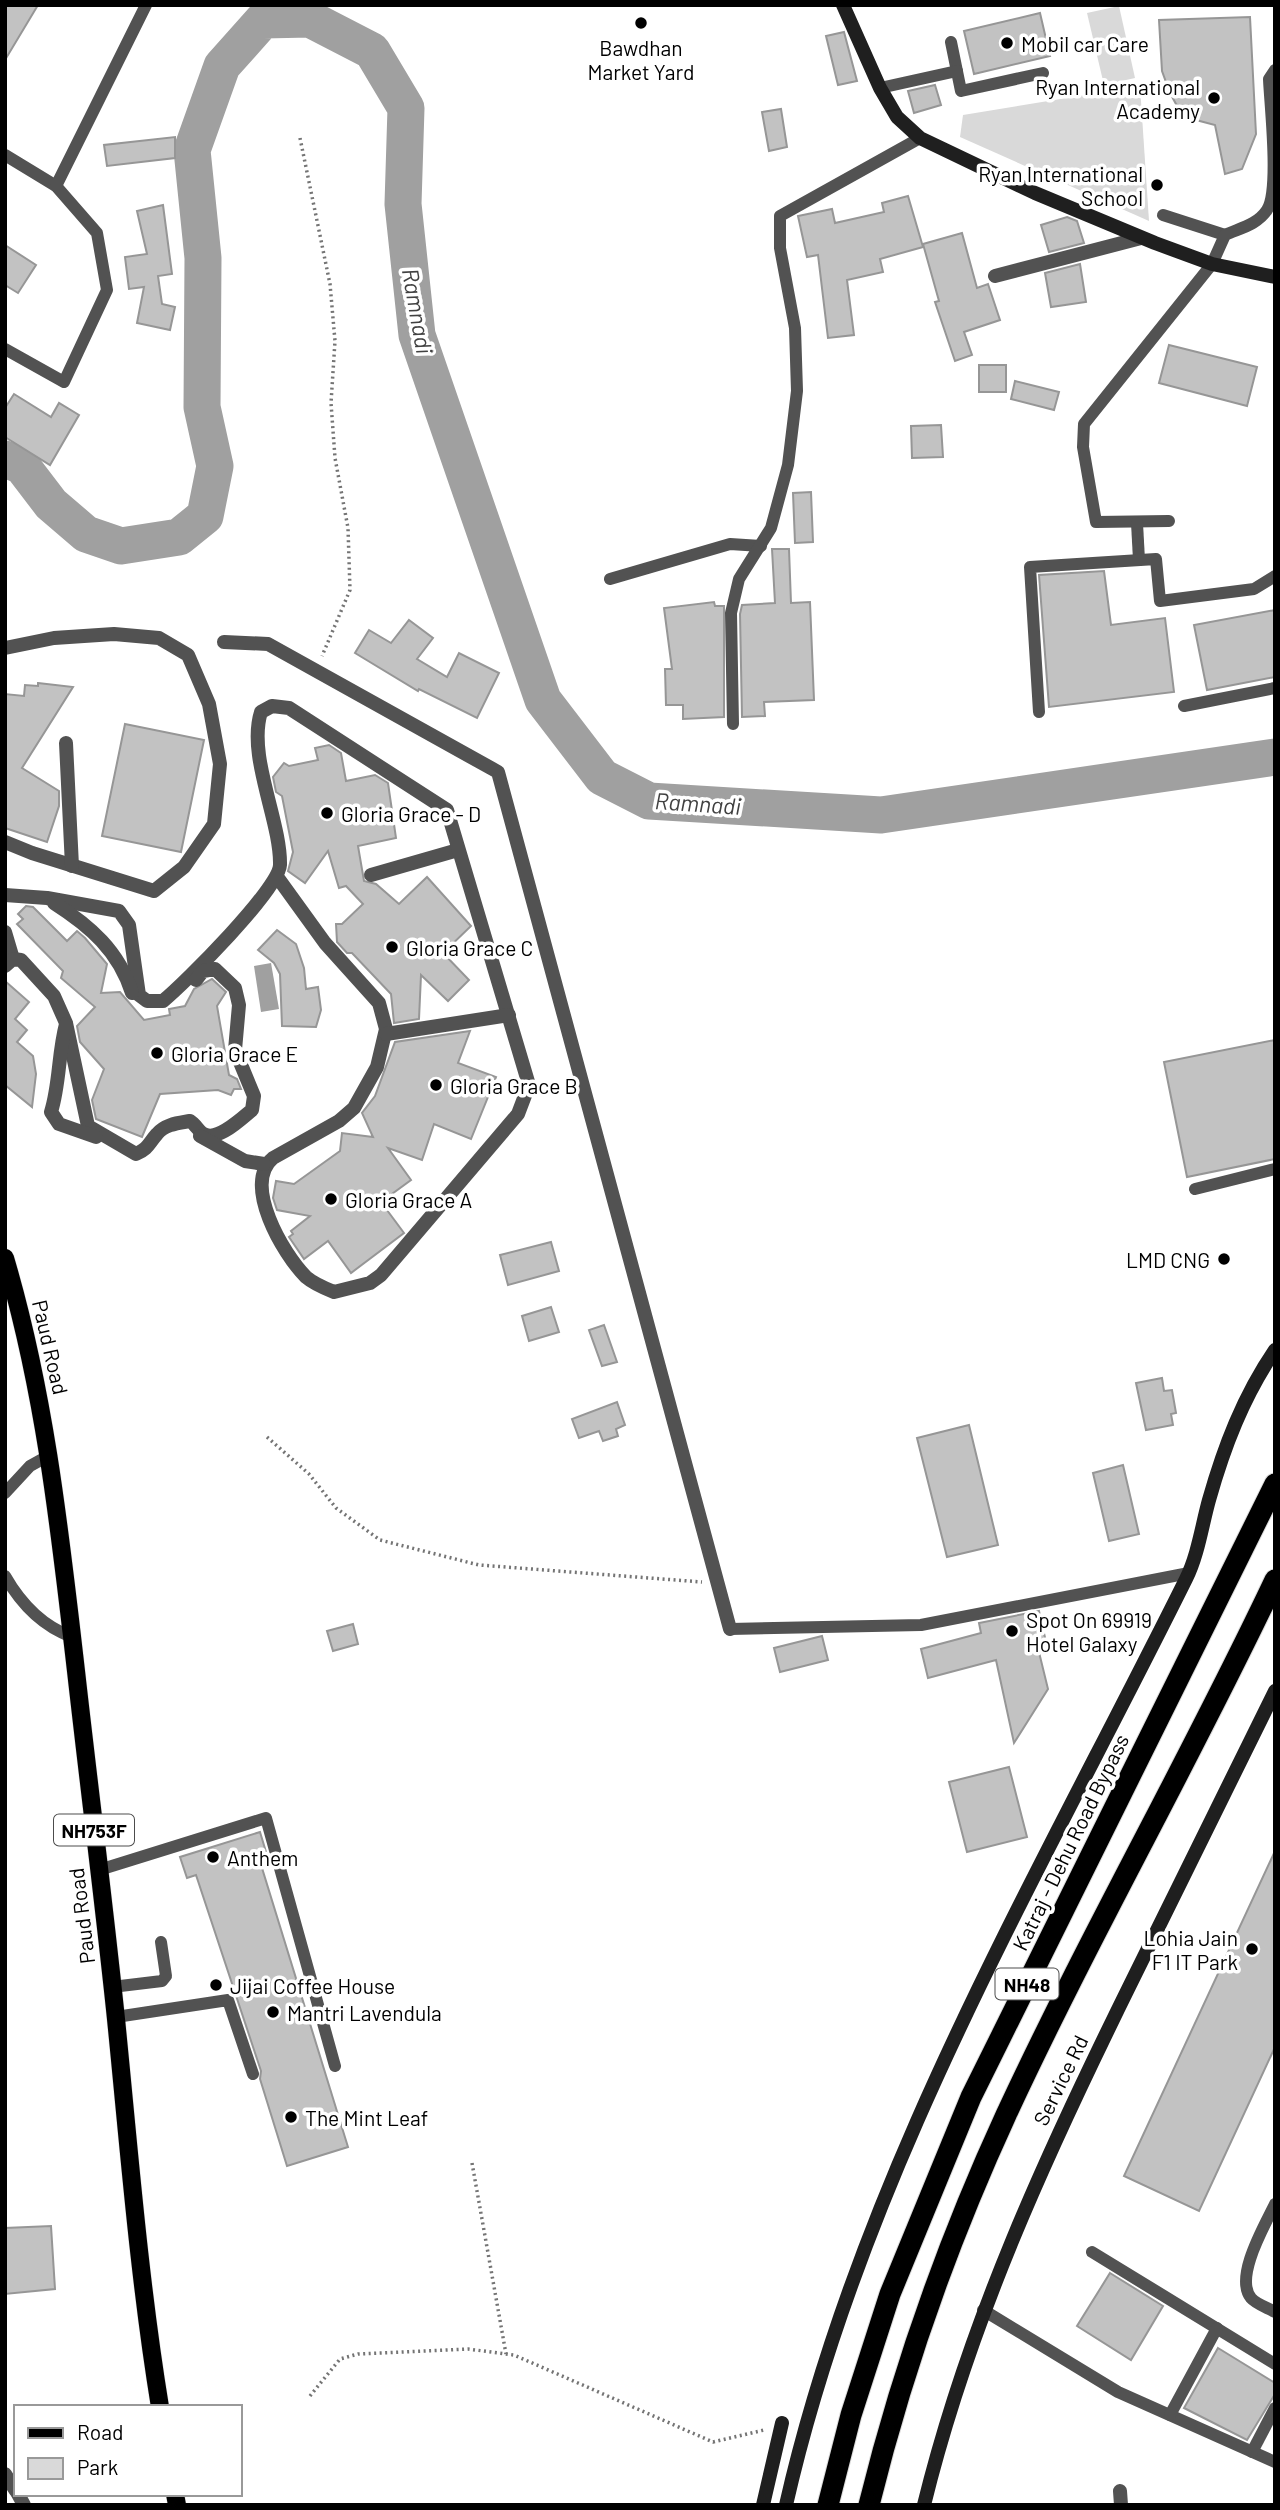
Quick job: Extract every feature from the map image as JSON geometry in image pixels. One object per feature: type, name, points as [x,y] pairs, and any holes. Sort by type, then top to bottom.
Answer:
[{"type":"highway","name":"Katraj - Dehu Road Bypass","points":[[828,2505],[851,2415],[890,2294],[971,2097],[1275,1484]]},
{"type":"highway","name":"NH48","points":[[869,2505],[889,2426],[928,2307],[1002,2126],[1275,1580]]},
{"type":"main road","name":"Paud Road","points":[[5,1258],[23,1319],[41,1401],[72,1637],[116,2017],[136,2240],[160,2405]]},
{"type":"street","points":[[843,5],[880,88],[897,117],[920,138],[1035,193],[1141,237],[1212,264],[1275,277]]},
{"type":"street","points":[[995,276],[1141,237]]},
{"type":"street","points":[[5,648],[54,638],[114,634],[159,638],[188,655],[209,704],[220,764],[214,824],[184,867],[154,891],[5,842]]},
{"type":"street","points":[[224,642],[268,644],[498,772],[730,1629]]},
{"type":"street","points":[[5,895],[47,898],[119,911],[126,916],[139,995],[147,1001],[163,1001],[215,950],[278,878],[280,864],[264,785],[258,722],[261,712],[272,706],[289,708],[447,810],[529,1086],[518,1114],[439,1210],[370,1283],[334,1292],[306,1278],[287,1254],[268,1217],[261,1192],[264,1164]]},
{"type":"street","points":[[66,743],[72,866]]},
{"type":"street","points":[[371,876],[458,850]]},
{"type":"street","points":[[66,1023],[59,1050],[58,1093],[51,1112],[59,1124],[79,1130],[135,1158],[153,1151],[168,1130],[190,1127],[245,1161],[264,1164],[339,1121],[354,1108],[369,1087],[383,1051],[386,1034],[379,1003],[326,943],[278,878]]},
{"type":"street","points":[[5,932],[9,963],[21,960],[37,975],[54,996],[66,1023],[88,1126],[136,1154],[150,1148],[157,1134],[170,1125],[190,1121],[202,1133],[211,1135],[225,1130],[252,1110],[254,1096],[235,1050],[239,1005],[234,988],[225,978],[215,969],[203,971],[179,998],[162,1008],[144,1009],[134,1000],[115,954],[91,929],[47,898]]},
{"type":"street","points":[[386,1034],[509,1015]]},
{"type":"street","points":[[786,2505],[810,2403],[854,2276],[933,2082],[1189,1573],[1229,1433],[1275,1350]]},
{"type":"street","name":"Service Rd","points":[[924,2505],[940,2441],[984,2310],[1055,2137],[1275,1691]]},
{"type":"street","points":[[763,2505],[781,2428]]},
{"type":"lane","points":[[55,186],[146,5]]},
{"type":"lane","points":[[951,42],[961,91],[1043,73]]},
{"type":"lane","points":[[1163,215],[1225,235],[1252,224],[1268,209],[1273,172],[1269,79],[1275,70]]},
{"type":"lane","points":[[880,88],[957,71]]},
{"type":"lane","points":[[733,724],[731,613],[738,579],[771,528],[788,465],[797,391],[795,328],[780,248],[780,216],[920,138]]},
{"type":"lane","points":[[5,155],[55,186],[97,233],[107,290],[64,382],[5,349]]},
{"type":"lane","points":[[1169,521],[1100,524],[1093,519],[1083,447],[1084,424],[1212,264],[1225,235]]},
{"type":"lane","points":[[1138,523],[1139,560]]},
{"type":"lane","points":[[611,579],[730,544],[761,546]]},
{"type":"lane","points":[[1039,712],[1030,567],[1156,559],[1160,601],[1254,589],[1275,576]]},
{"type":"lane","points":[[1184,706],[1275,688]]},
{"type":"lane","points":[[1195,1189],[1275,1169]]},
{"type":"lane","points":[[5,1493],[30,1466],[48,1457]]},
{"type":"lane","points":[[730,1629],[921,1625],[1189,1573]]},
{"type":"lane","points":[[5,1576],[27,1606],[50,1629],[72,1637]]},
{"type":"lane","points":[[99,1870],[266,1818],[335,2066]]},
{"type":"lane","points":[[112,1987],[162,1981],[166,1976],[161,1942]]},
{"type":"lane","points":[[116,2017],[228,2000],[253,2074]]},
{"type":"lane","points":[[1275,2204],[1247,2266],[1245,2282],[1251,2298],[1275,2312]]},
{"type":"lane","points":[[1092,2252],[1275,2364]]},
{"type":"lane","points":[[984,2310],[1118,2392],[1275,2462]]},
{"type":"lane","points":[[1170,2415],[1217,2329]]},
{"type":"lane","points":[[1252,2452],[1275,2408]]},
{"type":"path","points":[[300,138],[330,284],[335,341],[331,403],[335,458],[348,528],[350,590],[332,637],[314,670]]},
{"type":"path","points":[[267,1437],[309,1474],[336,1507],[380,1540],[479,1565],[718,1583]]},
{"type":"path","points":[[472,2163],[506,2354]]},
{"type":"path","points":[[310,2396],[340,2359],[389,2350],[468,2348],[506,2354],[713,2442],[781,2428]]},
{"type":"green space","points":[[1119,6],[1135,78],[1104,85],[1087,13]]},
{"type":"green space","points":[[1140,86],[1149,221],[960,137],[963,115]]},
{"type":"shaded area","points":[[271,963],[279,1009],[261,1012],[254,966]]},
{"type":"building","points":[[5,5],[38,5],[5,60]]},
{"type":"building","name":"Mobil car Care","points":[[1040,13],[1050,56],[974,74],[964,31]]},
{"type":"building","name":"Ryan International Academy","points":[[1250,17],[1256,134],[1242,169],[1225,174],[1215,125],[1196,120],[1176,104],[1170,93],[1162,71],[1159,20]]},
{"type":"building","points":[[844,32],[857,81],[838,85],[826,36]]},
{"type":"building","points":[[935,85],[941,105],[914,113],[908,91]]},
{"type":"building","points":[[781,109],[787,147],[769,151],[762,112]]},
{"type":"building","points":[[175,137],[175,158],[107,166],[104,145]]},
{"type":"building","points":[[908,196],[923,247],[880,259],[883,272],[847,280],[854,335],[828,338],[818,255],[807,257],[798,216],[832,209],[835,223],[884,212],[882,203]]},
{"type":"building","points":[[163,205],[172,274],[158,276],[162,304],[175,307],[170,330],[137,323],[144,287],[129,289],[125,257],[147,254],[137,211]]},
{"type":"building","points":[[1067,217],[1077,221],[1084,243],[1049,252],[1041,225]]},
{"type":"building","points":[[962,233],[977,288],[988,284],[1000,320],[964,332],[972,355],[955,361],[935,302],[939,301],[923,244]]},
{"type":"building","points":[[5,245],[36,265],[18,293],[5,285]]},
{"type":"building","points":[[1080,264],[1086,302],[1051,307],[1045,273]]},
{"type":"building","points":[[1169,345],[1257,367],[1247,406],[1159,383]]},
{"type":"building","points":[[979,365],[1006,365],[1006,392],[979,392]]},
{"type":"building","points":[[1015,381],[1059,392],[1054,410],[1011,399]]},
{"type":"building","points":[[14,394],[51,417],[59,403],[79,415],[50,465],[5,437],[5,408]]},
{"type":"building","points":[[941,425],[943,457],[912,458],[911,426]]},
{"type":"building","points":[[811,492],[813,542],[795,543],[793,493]]},
{"type":"building","points":[[772,549],[789,549],[791,603],[810,602],[814,700],[764,702],[765,716],[742,717],[740,614],[742,605],[775,603]]},
{"type":"building","points":[[1104,571],[1111,625],[1165,618],[1174,692],[1049,707],[1039,575]]},
{"type":"building","points":[[714,602],[715,606],[724,606],[724,717],[683,719],[683,705],[666,705],[665,669],[672,669],[664,608]]},
{"type":"building","points":[[1275,610],[1275,677],[1207,690],[1194,625]]},
{"type":"building","points":[[409,620],[433,638],[417,659],[447,677],[459,653],[499,673],[477,718],[419,689],[418,691],[355,653],[369,630],[391,643]]},
{"type":"building","points":[[38,683],[73,687],[22,768],[59,791],[59,806],[47,842],[5,828],[5,694],[24,696],[25,685],[38,686]]},
{"type":"building","points":[[125,724],[204,740],[181,852],[102,836]]},
{"type":"building","points":[[329,745],[341,753],[346,781],[375,775],[388,783],[396,838],[358,846],[364,881],[376,884],[399,904],[427,877],[471,926],[443,953],[469,980],[448,1001],[421,975],[419,1019],[394,1023],[391,994],[352,953],[347,953],[337,942],[336,924],[342,924],[363,904],[346,886],[339,888],[328,851],[305,883],[288,871],[293,852],[282,796],[276,792],[273,777],[284,763],[289,766],[318,760],[315,748]]},
{"type":"building","name":"Gloria Grace E","points":[[26,906],[33,907],[67,941],[77,931],[85,938],[107,964],[101,993],[120,992],[144,1020],[170,1015],[169,1009],[185,1006],[194,989],[212,979],[226,992],[217,1006],[229,1075],[237,1079],[241,1089],[234,1089],[231,1095],[218,1090],[160,1094],[142,1137],[96,1119],[92,1100],[104,1069],[80,1042],[77,1026],[95,1007],[61,978],[63,971],[17,924],[23,919],[18,914]]},
{"type":"building","points":[[277,930],[296,944],[304,968],[306,989],[318,987],[321,1010],[316,1027],[282,1026],[280,974],[274,963],[258,950]]},
{"type":"building","points":[[5,981],[29,1002],[15,1019],[27,1030],[17,1042],[33,1056],[36,1074],[32,1107],[5,1085]]},
{"type":"building","points":[[470,1031],[458,1063],[496,1077],[471,1139],[434,1124],[422,1160],[388,1148],[411,1180],[381,1202],[404,1233],[351,1273],[328,1241],[304,1259],[289,1237],[293,1234],[291,1231],[310,1216],[277,1210],[273,1198],[276,1181],[294,1184],[340,1151],[342,1133],[373,1137],[362,1113],[375,1096],[395,1042]]},
{"type":"building","points":[[1275,1040],[1275,1159],[1187,1177],[1164,1062]]},
{"type":"building","points":[[551,1242],[559,1271],[508,1285],[500,1255]]},
{"type":"building","points":[[551,1307],[559,1332],[529,1341],[522,1316]]},
{"type":"building","points":[[604,1325],[617,1362],[602,1366],[589,1330]]},
{"type":"building","points":[[1162,1378],[1164,1391],[1172,1390],[1176,1413],[1171,1414],[1173,1425],[1146,1430],[1136,1383]]},
{"type":"building","points":[[617,1402],[625,1425],[616,1429],[618,1436],[603,1441],[599,1431],[579,1438],[572,1419]]},
{"type":"building","points":[[969,1425],[998,1545],[947,1557],[917,1438]]},
{"type":"building","points":[[1123,1465],[1139,1534],[1109,1541],[1093,1473]]},
{"type":"building","points":[[1039,1611],[1046,1642],[1037,1644],[1048,1689],[1014,1743],[996,1660],[928,1678],[921,1649],[981,1633],[979,1623]]},
{"type":"building","points":[[353,1624],[358,1644],[333,1651],[327,1631]]},
{"type":"building","points":[[822,1636],[828,1660],[780,1672],[774,1648]]},
{"type":"building","points":[[1009,1767],[1027,1837],[967,1852],[949,1782]]},
{"type":"building","name":"Mantri Lavendula","points":[[260,1832],[266,1852],[258,1855],[348,2147],[287,2166],[260,2079],[261,2071],[196,1875],[187,1878],[180,1857]]},
{"type":"building","name":"Lohia Jain F1 IT Park","points":[[1275,1851],[1275,2047],[1199,2211],[1124,2176]]},
{"type":"building","points":[[51,2226],[55,2289],[5,2294],[5,2228]]},
{"type":"building","points":[[1110,2273],[1163,2306],[1131,2360],[1077,2326]]},
{"type":"building","points":[[1218,2348],[1275,2383],[1275,2394],[1247,2440],[1184,2408]]},
{"type":"waterway","name":"Ramnadi","points":[[5,459],[22,466],[51,504],[86,534],[121,546],[179,537],[205,516],[215,466],[202,407],[203,258],[192,150],[222,66],[263,20],[310,19],[372,51],[406,108],[403,204],[417,335],[543,700],[602,777],[649,801],[881,815],[1275,757]]},
{"type":"place","name":"Bawdhan Market Yard","points":[[641,23]]},
{"type":"place","name":"Mobil car Care","points":[[1007,43]]},
{"type":"place","name":"Ryan International Academy","points":[[1214,98]]},
{"type":"place","name":"Ryan International School","points":[[1157,185]]},
{"type":"place","name":"Gloria Grace - D","points":[[327,813]]},
{"type":"place","name":"Gloria Grace C","points":[[392,947]]},
{"type":"place","name":"Gloria Grace E","points":[[157,1053]]},
{"type":"place","name":"Gloria Grace B","points":[[436,1085]]},
{"type":"place","name":"Gloria Grace A","points":[[331,1199]]},
{"type":"place","name":"LMD CNG","points":[[1224,1259]]},
{"type":"place","name":"Spot On 69919 Hotel Galaxy","points":[[1012,1631]]},
{"type":"place","name":"Anthem","points":[[213,1857]]},
{"type":"place","name":"Lohia Jain F1 IT Park","points":[[1252,1949]]},
{"type":"place","name":"Jijai Coffee House","points":[[216,1985]]},
{"type":"place","name":"Mantri Lavendula","points":[[273,2012]]},
{"type":"place","name":"The Mint Leaf","points":[[291,2117]]}]
